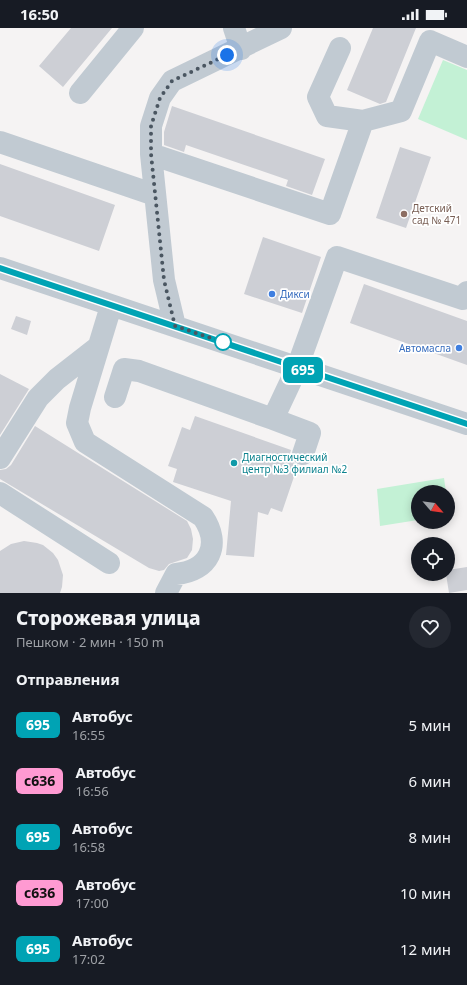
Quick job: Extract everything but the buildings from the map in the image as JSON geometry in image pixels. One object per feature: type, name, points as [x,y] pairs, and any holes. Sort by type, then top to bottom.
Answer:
[{"type":"street","points":[[80,93],[133,28]]},
{"type":"street","points":[[234,28],[241,49]]},
{"type":"street","points":[[175,326],[164,280],[151,154],[151,126],[160,98],[172,81],[241,49],[281,28]]},
{"type":"street","points":[[340,48],[318,96],[327,116],[363,121],[401,111],[430,41],[467,56]]},
{"type":"street","points":[[151,154],[330,214],[363,121]]},
{"type":"street","points":[[0,142],[155,195]]},
{"type":"street","points":[[273,419],[297,368],[337,257],[464,299],[467,292]]},
{"type":"street","points":[[0,268],[467,424]]},
{"type":"street","points":[[111,306],[80,408],[77,423],[85,442],[203,517],[209,527],[212,538],[211,549],[206,560],[198,568],[188,573],[176,574],[166,593]]},
{"type":"street","points":[[0,458],[38,398],[57,379],[98,347]]},
{"type":"street","points":[[115,396],[124,369],[139,371],[310,433],[303,454]]},
{"type":"street","points":[[0,493],[109,563]]},
{"type":"green space","points":[[443,60],[467,70],[467,140],[418,119]]},
{"type":"green space","points":[[444,478],[445,485],[411,485],[411,521],[380,526],[377,489]]},
{"type":"bus line","name":"695","points":[[0,268],[467,424]]},
{"type":"place","name":"Детский сад № 471","points":[[404,214]]},
{"type":"place","name":"Дикси","points":[[272,294]]},
{"type":"place","name":"Автомасла","points":[[459,348]]},
{"type":"place","name":"Диагностический центр №3 филиал №2","points":[[234,463]]},
{"type":"route","points":[[223,342],[175,326],[164,280],[151,154],[151,126],[160,98],[172,81],[227,55]]}]
